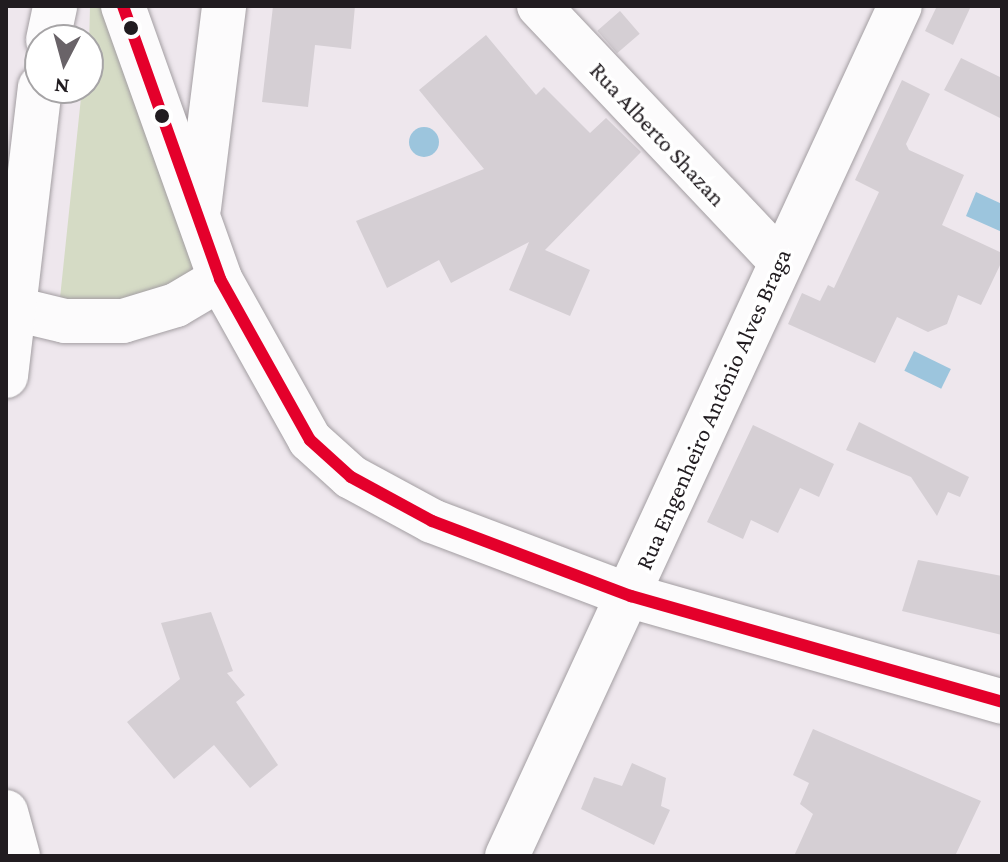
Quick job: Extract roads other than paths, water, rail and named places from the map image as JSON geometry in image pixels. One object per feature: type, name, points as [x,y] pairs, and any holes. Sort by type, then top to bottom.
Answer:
[{"type":"street","points":[[123,6],[220,279],[310,440],[351,477],[432,521],[631,596],[1002,702]]},
{"type":"street","points":[[198,218],[224,6]]},
{"type":"street","name":"Rua Alberto Shazan","points":[[539,6],[778,259]]},
{"type":"street","name":"Rua Engenheiro Antônio Alves Braga","points":[[507,856],[631,596],[778,259],[900,6]]},
{"type":"street","points":[[6,376],[11,308],[38,104]]},
{"type":"street","points":[[11,308],[65,321],[123,321],[176,305],[220,279]]},
{"type":"street","points":[[6,812],[18,856]]},
{"type":"water","points":[[424,127],[430,128],[438,136],[438,148],[430,156],[424,157],[418,156],[410,148],[409,142],[410,136],[418,128]]},
{"type":"water","points":[[976,192],[1002,204],[1002,232],[966,216]]},
{"type":"water","points":[[914,351],[951,369],[941,389],[904,371]]}]
